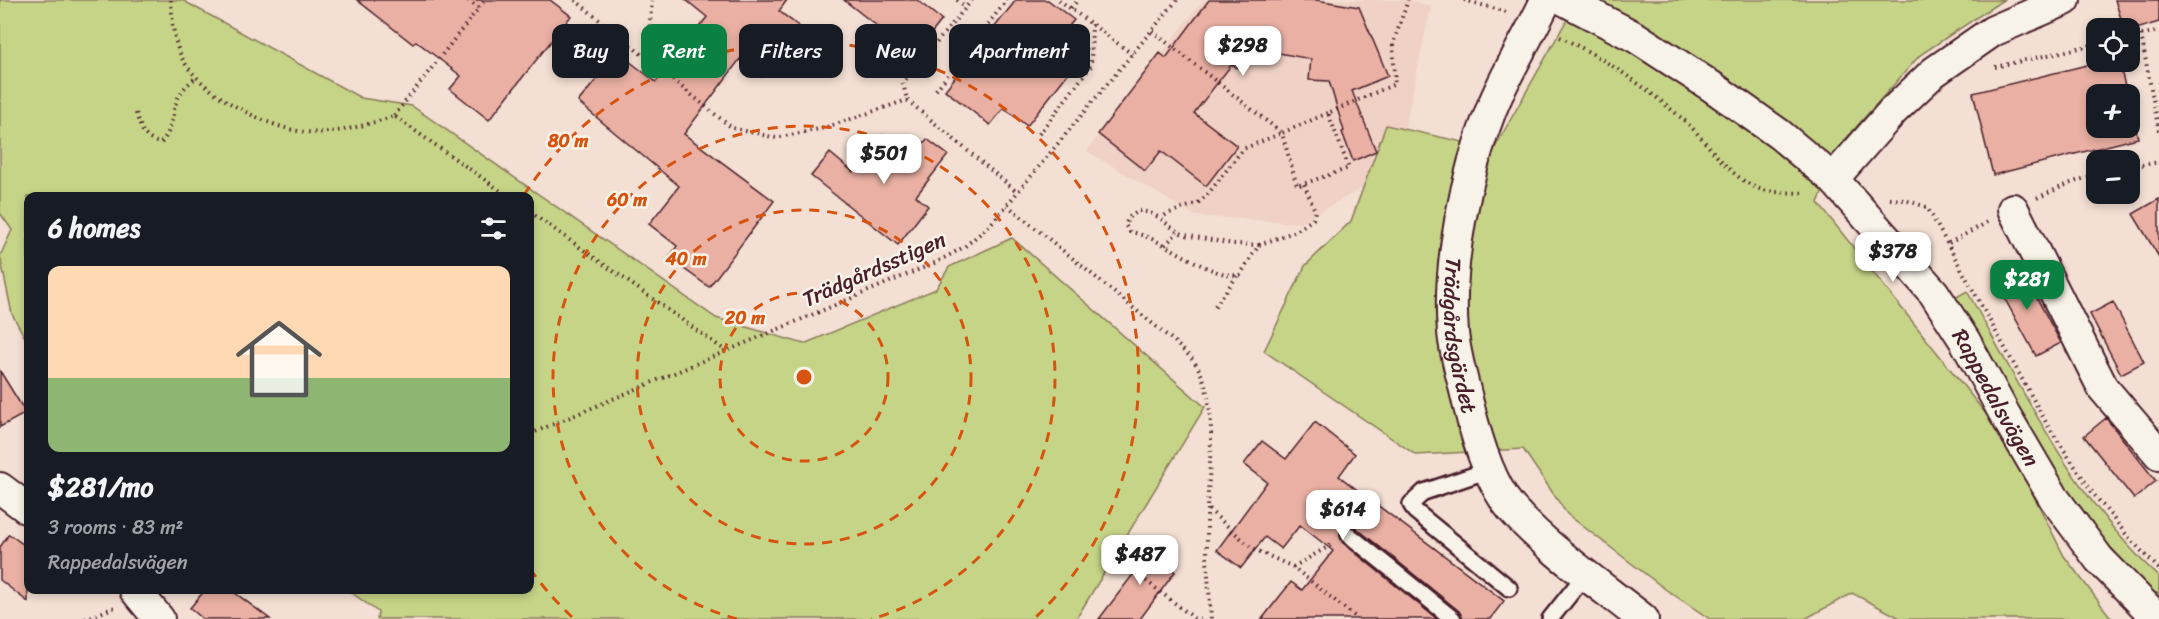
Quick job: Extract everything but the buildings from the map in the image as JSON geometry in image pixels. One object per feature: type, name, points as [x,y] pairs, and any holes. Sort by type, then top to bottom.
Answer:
[{"type":"street","name":"Rappedalsvägen","points":[[1563,0],[1637,38],[1779,134],[1822,186],[1934,293],[1965,341],[2054,498],[2099,559],[2157,619]]},
{"type":"street","points":[[1822,186],[1893,111],[1934,72],[1993,30],[2065,0]]},
{"type":"street","name":"Trädgårdsgärdet","points":[[1540,12],[1492,109],[1470,173],[1459,224],[1453,291],[1453,333],[1474,427],[1489,470],[1510,507],[1554,548],[1643,619]]},
{"type":"street","points":[[2013,209],[2103,388],[2159,454]]},
{"type":"street","points":[[0,488],[24,506]]},
{"type":"street","points":[[138,594],[159,619]]},
{"type":"lane","points":[[1489,470],[1424,492],[1412,504],[1415,511],[1509,588]]},
{"type":"lane","points":[[1349,536],[1453,619]]},
{"type":"lane","points":[[1550,619],[1586,574]]},
{"type":"path","points":[[171,0],[172,25],[181,57],[196,77],[210,90],[246,112],[274,124],[304,132],[331,132],[360,127],[394,116],[484,0]]},
{"type":"path","points":[[468,0],[478,8]]},
{"type":"path","points":[[575,0],[641,52]]},
{"type":"path","points":[[650,24],[652,0]]},
{"type":"path","points":[[957,0],[966,7]]},
{"type":"path","points":[[972,0],[903,83],[907,100],[1017,192]]},
{"type":"path","points":[[936,90],[1007,0]]},
{"type":"path","points":[[1059,0],[1132,54]]},
{"type":"path","points":[[1071,8],[1078,0]]},
{"type":"path","name":"Trädgårdsstigen","points":[[534,432],[937,262],[972,240],[988,227],[1007,205],[1177,0]]},
{"type":"path","points":[[1161,218],[1198,203],[1208,194],[1243,149],[1395,84],[1393,44],[1408,0]]},
{"type":"path","points":[[1464,0],[1505,11],[1540,12],[1586,50],[1643,88],[1686,122],[1736,174],[1755,188],[1778,192],[1822,186]]},
{"type":"path","points":[[1039,134],[1091,66],[1092,24]]},
{"type":"path","points":[[1152,31],[1282,133],[1297,186],[1349,168],[1328,113]]},
{"type":"path","points":[[2159,31],[2141,35],[2159,132]]},
{"type":"path","points":[[1987,69],[2086,46]]},
{"type":"path","points":[[136,113],[142,133],[152,141],[161,143],[168,135],[174,104],[181,91],[196,77]]},
{"type":"path","points":[[672,78],[732,128],[776,138],[824,128],[907,100]]},
{"type":"path","points":[[394,116],[502,192]]},
{"type":"path","points":[[2140,165],[2159,162]]},
{"type":"path","points":[[1237,275],[1215,270],[1145,235],[1130,232],[1125,225],[1130,217],[1139,211],[1150,212],[1178,232],[1214,241],[1259,245],[1296,231],[1313,219],[1315,211],[1304,184]]},
{"type":"path","points":[[1885,198],[1905,200],[1927,207],[1949,243],[2048,426],[2092,492],[2129,538],[2159,569]]},
{"type":"path","points":[[1007,205],[1175,342],[1196,364],[1206,387],[1211,438],[1206,560],[1211,619]]},
{"type":"path","points":[[534,215],[727,351]]},
{"type":"path","points":[[1166,245],[1178,232]]},
{"type":"path","points":[[1215,306],[1237,275],[1240,275],[1259,245]]},
{"type":"path","points":[[1208,508],[1252,548],[1293,567],[1358,619]]},
{"type":"path","points":[[1293,567],[1319,550],[1349,536]]},
{"type":"path","points":[[1127,566],[1194,618],[1204,619]]},
{"type":"shaded area","points":[[1203,0],[1407,0],[1431,6],[1396,169],[1300,223],[1196,216],[1087,151]]},
{"type":"green space","points":[[0,0],[182,0],[361,98],[412,106],[716,318],[804,344],[936,289],[949,267],[1012,238],[1205,407],[1076,619],[377,619],[378,612],[353,594],[534,594],[534,192],[24,192],[24,336],[12,314],[0,256],[12,230],[0,213]]},
{"type":"green space","points":[[1578,0],[2003,0],[1920,55],[1843,142],[1818,203],[2005,438],[2064,556],[2112,619],[1902,619],[1852,593],[1805,619],[1710,619],[1665,589],[1567,514],[1523,449],[1416,455],[1264,351],[1305,266],[1351,221],[1386,125],[1494,149]]},
{"type":"green space","points":[[1967,291],[2030,405],[2076,478],[2101,513],[2159,577],[2159,594],[2151,591],[2122,562],[2071,497],[1953,299]]}]
